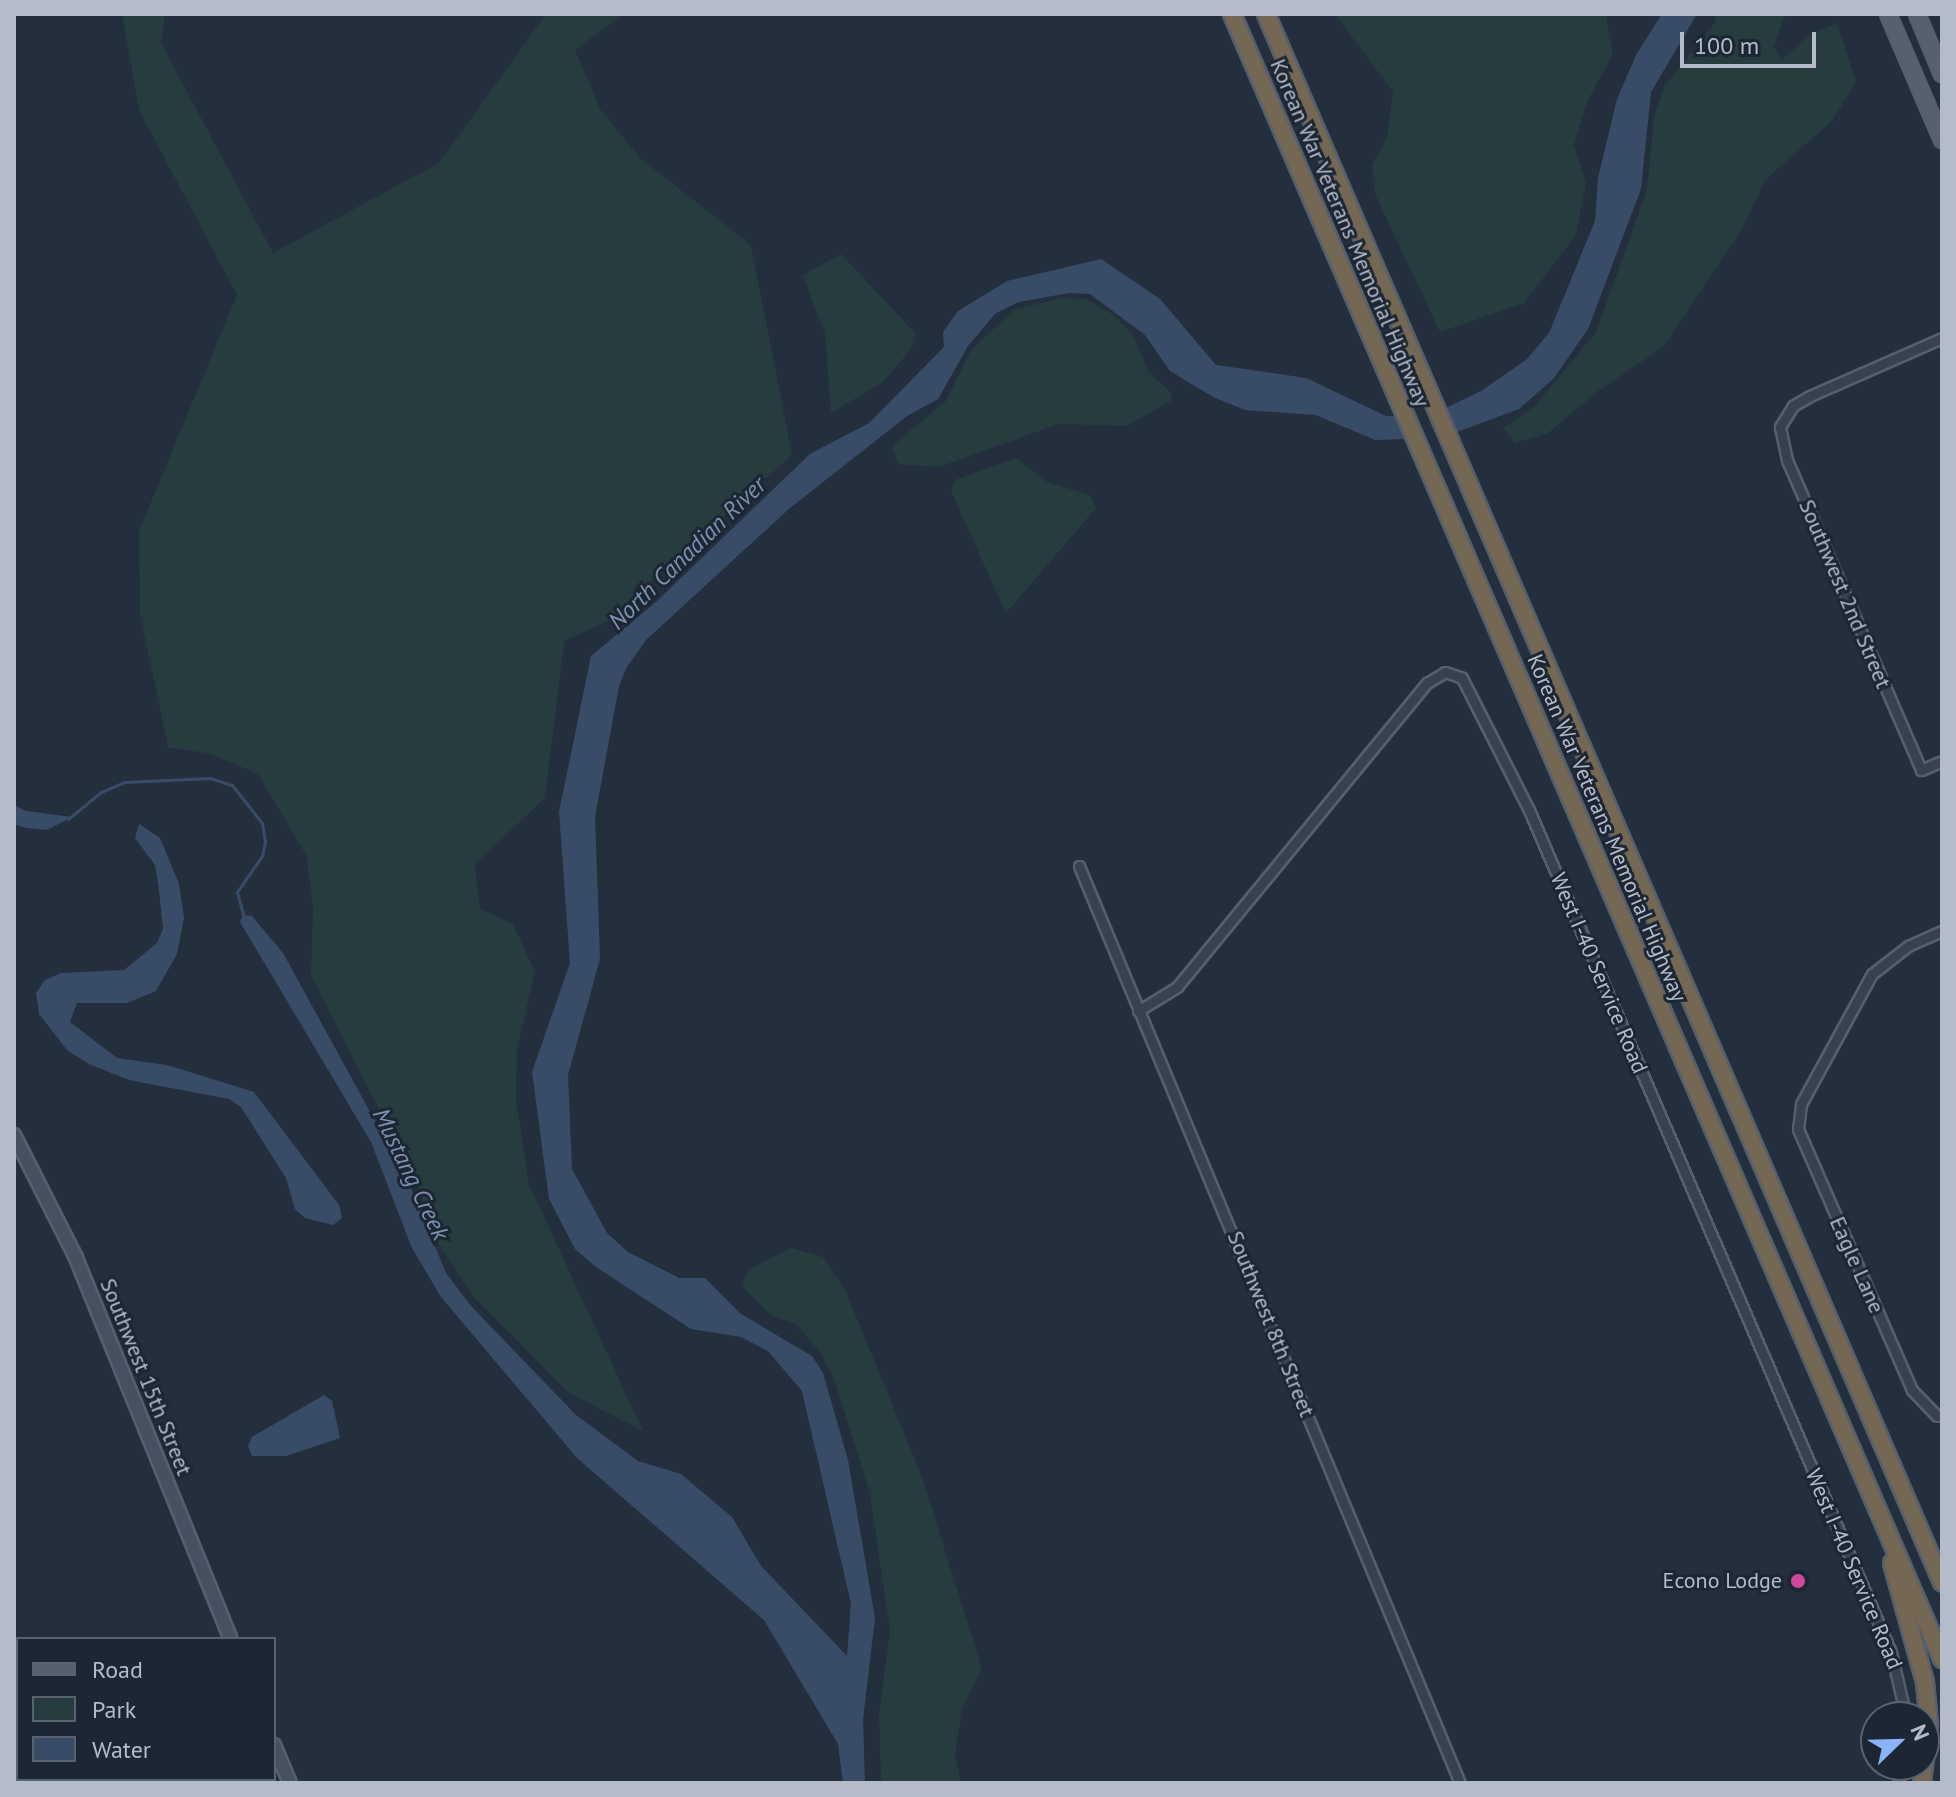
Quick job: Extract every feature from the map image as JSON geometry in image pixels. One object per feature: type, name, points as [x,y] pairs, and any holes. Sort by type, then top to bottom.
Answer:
[{"type":"highway","name":"Korean War Veterans Memorial Highway","points":[[1232,14],[1942,1659]]},
{"type":"highway","name":"Korean War Veterans Memorial Highway","points":[[1266,14],[1940,1575]]},
{"type":"highway","points":[[1881,1518],[1925,1682],[1929,1724],[1922,1783]]},
{"type":"main road","points":[[1888,14],[1942,140]]},
{"type":"main road","points":[[1917,14],[1942,74]]},
{"type":"main road","name":"Southwest 15th Street","points":[[14,1135],[76,1258],[230,1637]]},
{"type":"main road","points":[[276,1750],[290,1783]]},
{"type":"street","name":"Southwest 2nd Street","points":[[1942,338],[1810,396],[1784,416],[1780,437],[1787,460],[1921,770],[1942,761]]},
{"type":"street","name":"West I-40 Service Road","points":[[1138,1011],[1183,980],[1427,683],[1445,672],[1462,678],[1529,810],[1869,1600],[1898,1670],[1903,1701]]},
{"type":"street","name":"Southwest 8th Street","points":[[1079,866],[1460,1783]]},
{"type":"street","name":"Eagle Lane","points":[[1937,1416],[1912,1390],[1798,1129],[1801,1104],[1872,974],[1908,946],[1942,931]]},
{"type":"green space","points":[[122,14],[165,14],[161,43],[273,253],[439,163],[546,14],[624,14],[575,50],[600,109],[641,159],[751,245],[792,455],[606,622],[564,641],[545,798],[475,864],[480,909],[513,924],[535,972],[517,1048],[516,1100],[529,1184],[643,1431],[569,1393],[474,1297],[439,1245],[417,1184],[311,976],[313,906],[307,857],[258,774],[212,754],[168,747],[140,614],[139,531],[237,295],[139,110]]},
{"type":"green space","points":[[1335,14],[1606,14],[1613,54],[1588,100],[1574,145],[1586,183],[1576,235],[1524,303],[1440,332],[1375,194],[1372,165],[1387,137],[1393,92]]},
{"type":"green space","points":[[1716,14],[1785,14],[1774,47],[1782,60],[1809,35],[1837,23],[1856,82],[1832,121],[1765,180],[1741,231],[1663,347],[1598,391],[1548,433],[1515,443],[1503,428],[1535,406],[1596,332],[1647,190],[1654,116],[1664,87],[1714,24]]},
{"type":"green space","points":[[841,254],[916,334],[912,348],[883,382],[831,413],[825,334],[803,275]]},
{"type":"green space","points":[[1061,298],[1086,299],[1112,314],[1134,336],[1148,371],[1172,394],[1171,401],[1126,426],[1058,424],[939,467],[898,464],[892,446],[946,401],[971,350],[1014,310]]},
{"type":"green space","points":[[1016,458],[1047,482],[1090,495],[1096,508],[1006,613],[951,491],[955,480]]},
{"type":"green space","points":[[791,1248],[823,1257],[846,1292],[922,1477],[982,1669],[962,1709],[955,1754],[961,1783],[881,1782],[879,1714],[890,1631],[870,1494],[834,1378],[820,1352],[796,1324],[772,1316],[742,1286],[748,1270]]},
{"type":"water","points":[[1662,14],[1697,14],[1651,92],[1641,189],[1588,329],[1554,378],[1519,409],[1441,438],[1375,440],[1316,415],[1245,410],[1213,397],[1170,371],[1145,335],[1090,294],[1069,293],[1019,302],[996,313],[968,346],[938,399],[907,416],[790,508],[646,640],[627,667],[619,686],[595,817],[600,959],[568,1075],[572,1169],[607,1233],[628,1252],[679,1278],[705,1278],[741,1314],[812,1356],[823,1373],[848,1460],[875,1618],[863,1720],[865,1783],[843,1783],[838,1744],[764,1620],[577,1458],[441,1297],[412,1248],[371,1142],[240,922],[243,915],[252,916],[283,953],[408,1181],[446,1273],[471,1306],[576,1415],[638,1461],[681,1474],[732,1517],[761,1566],[847,1656],[851,1604],[802,1391],[768,1351],[741,1337],[691,1329],[596,1267],[575,1249],[549,1199],[532,1072],[570,963],[559,812],[591,656],[657,601],[810,454],[869,423],[944,347],[943,332],[958,311],[1007,281],[1101,259],[1160,299],[1216,365],[1306,378],[1386,416],[1429,416],[1481,391],[1526,360],[1549,333],[1595,221],[1598,178],[1617,99],[1636,55]]},
{"type":"water","points":[[14,805],[26,811],[72,817],[47,830],[26,828],[14,824]]},
{"type":"water","points":[[139,824],[160,838],[179,884],[184,918],[177,954],[156,991],[127,1003],[77,1003],[70,1022],[117,1058],[167,1065],[254,1092],[339,1205],[342,1218],[333,1225],[305,1218],[295,1209],[286,1178],[241,1107],[229,1099],[129,1080],[89,1064],[67,1050],[39,1014],[36,993],[45,980],[61,973],[124,970],[157,943],[163,929],[158,882],[155,865],[135,838]]},
{"type":"water","points":[[324,1395],[332,1401],[340,1438],[286,1456],[252,1456],[248,1446],[252,1437]]},
{"type":"pier","points":[[1445,404],[1459,437],[1407,446],[1393,413],[1417,415]]},
{"type":"waterway","name":"Mustang Creek","points":[[68,819],[101,792],[125,782],[210,778],[232,785],[262,823],[265,842],[262,856],[237,892],[243,915]]},
{"type":"place","name":"Econo Lodge","points":[[1798,1581]]},
{"type":"water label","name":"North Canadian River","points":[[687,553]]}]
